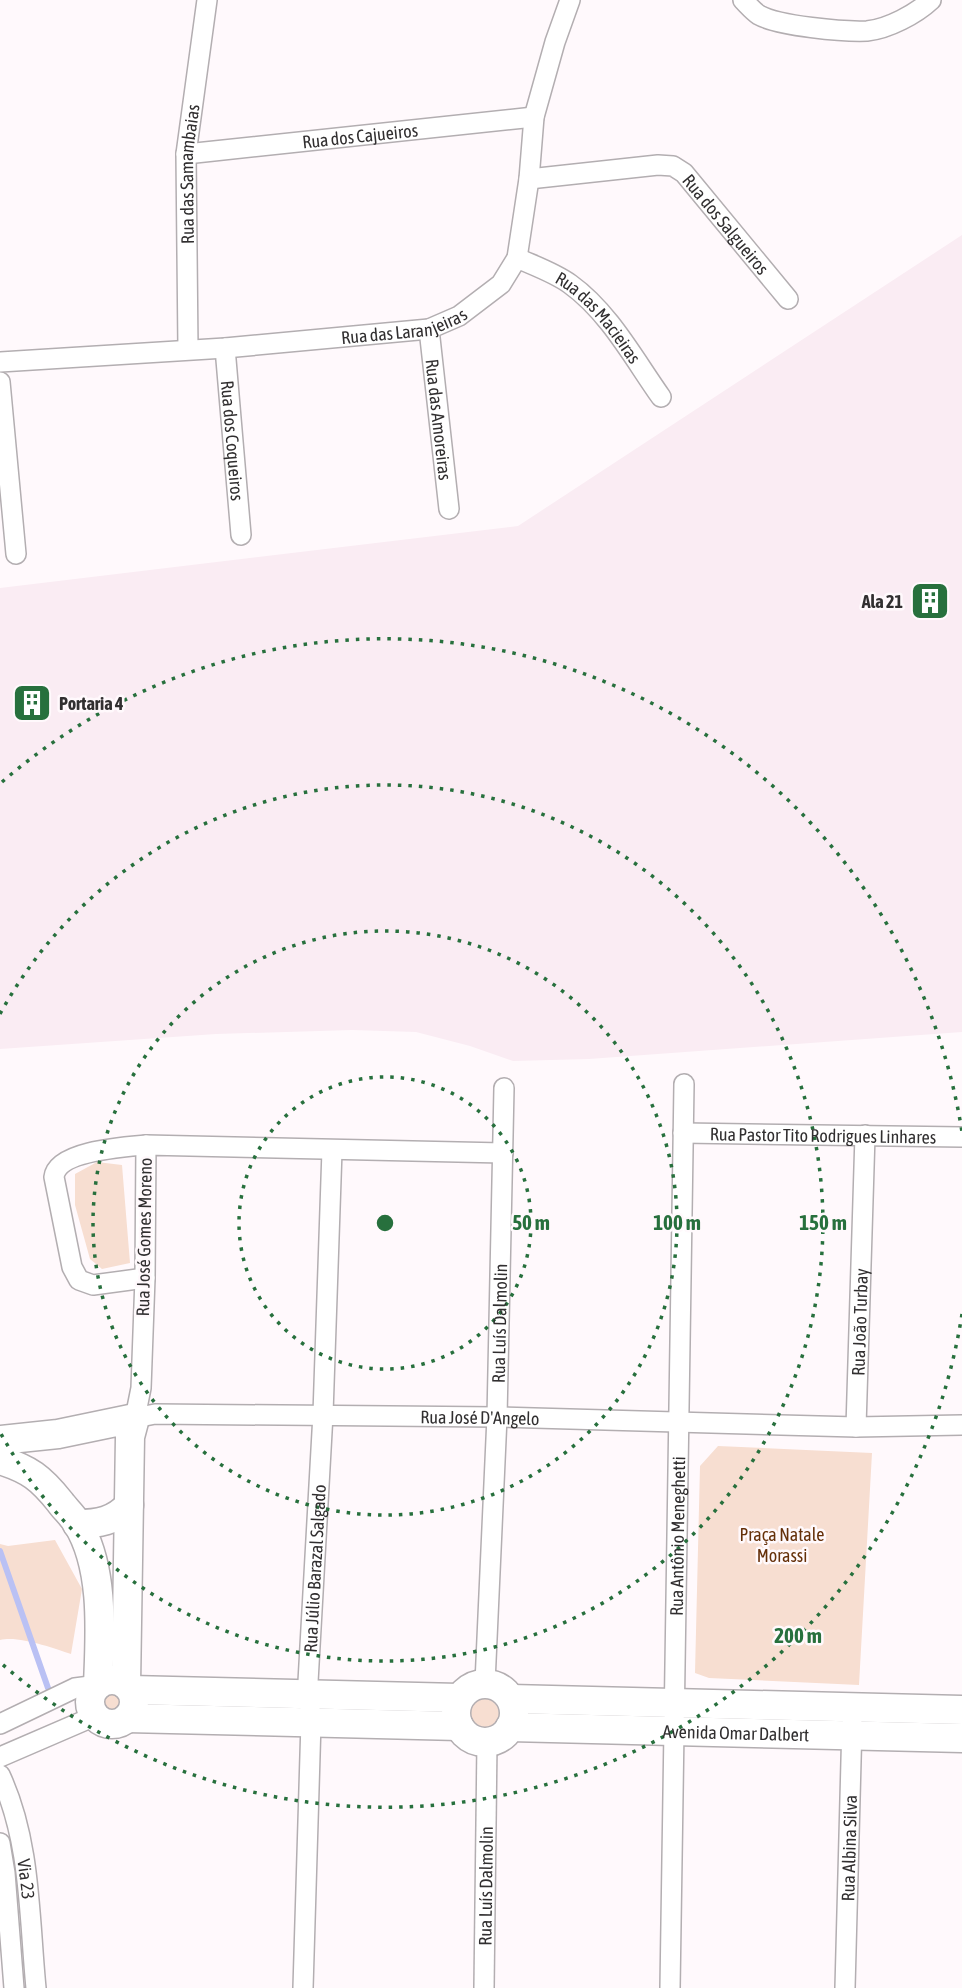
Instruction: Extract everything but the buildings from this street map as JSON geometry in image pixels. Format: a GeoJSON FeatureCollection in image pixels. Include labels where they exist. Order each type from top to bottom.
{"type":"FeatureCollection","features":[{"type":"Feature","properties":{"kind":"street","name":"Rua das Samambaias"},"geometry":{"type":"LineString","coordinates":[[188,349],[186,154],[207,0]]}},
{"type":"Feature","properties":{"kind":"street","name":"Rua das Laranjeiras"},"geometry":{"type":"LineString","coordinates":[[0,362],[225,348],[429,330],[459,316],[502,284],[517,258],[529,179],[534,117],[570,0]]}},
{"type":"Feature","properties":{"kind":"street"},"geometry":{"type":"LineString","coordinates":[[743,0],[760,15],[793,25],[869,31],[892,23],[931,0]]}},
{"type":"Feature","properties":{"kind":"street","name":"Rua dos Cajueiros"},"geometry":{"type":"LineString","coordinates":[[186,154],[534,117]]}},
{"type":"Feature","properties":{"kind":"street","name":"Rua dos Salgueiros"},"geometry":{"type":"LineString","coordinates":[[529,179],[659,165],[673,166],[684,173],[788,299]]}},
{"type":"Feature","properties":{"kind":"street","name":"Rua das Macieiras"},"geometry":{"type":"LineString","coordinates":[[517,258],[569,283],[586,297],[611,325],[661,397]]}},
{"type":"Feature","properties":{"kind":"street","name":"Rua das Amoreiras"},"geometry":{"type":"LineString","coordinates":[[429,330],[449,509]]}},
{"type":"Feature","properties":{"kind":"street","name":"Rua dos Coqueiros"},"geometry":{"type":"LineString","coordinates":[[225,348],[241,535]]}},
{"type":"Feature","properties":{"kind":"street"},"geometry":{"type":"LineString","coordinates":[[0,382],[16,554]]}},
{"type":"Feature","properties":{"kind":"street","name":"Rua Antônio Meneghetti"},"geometry":{"type":"LineString","coordinates":[[670,1988],[684,1084]]}},
{"type":"Feature","properties":{"kind":"street","name":"Rua Luís Dalmolin"},"geometry":{"type":"LineString","coordinates":[[485,1684],[497,1416],[504,1087]]}},
{"type":"Feature","properties":{"kind":"street","name":"Rua Pastor Tito Rodrigues Linhares"},"geometry":{"type":"LineString","coordinates":[[682,1133],[962,1137]]}},
{"type":"Feature","properties":{"kind":"street","name":"Rua João Turbay"},"geometry":{"type":"LineString","coordinates":[[856,1427],[865,1135]]}},
{"type":"Feature","properties":{"kind":"street"},"geometry":{"type":"LineString","coordinates":[[145,1278],[93,1285],[79,1280],[72,1267],[54,1177],[55,1171],[63,1162],[104,1149],[146,1145]]}},
{"type":"Feature","properties":{"kind":"street","name":"Rua José Gomes Moreno"},"geometry":{"type":"LineString","coordinates":[[128,1688],[130,1437],[141,1388],[146,1145],[503,1153]]}},
{"type":"Feature","properties":{"kind":"street","name":"Rua Júlio Barazal Salgado"},"geometry":{"type":"LineString","coordinates":[[303,1988],[311,1722],[308,1682],[323,1414],[332,1150]]}},
{"type":"Feature","properties":{"kind":"street","name":"Rua José D'Angelo"},"geometry":{"type":"LineString","coordinates":[[0,1440],[58,1434],[155,1414],[497,1416],[856,1427],[962,1425]]}},
{"type":"Feature","properties":{"kind":"street"},"geometry":{"type":"LineString","coordinates":[[42,1479],[58,1434]]}},
{"type":"Feature","properties":{"kind":"street"},"geometry":{"type":"LineString","coordinates":[[0,1460],[42,1479],[77,1524],[90,1554],[98,1589],[101,1624],[98,1685],[90,1697],[95,1716],[107,1724],[121,1722],[127,1718],[134,1705],[128,1688]]}},
{"type":"Feature","properties":{"kind":"street"},"geometry":{"type":"LineString","coordinates":[[77,1524],[109,1520],[121,1515],[129,1505]]}},
{"type":"Feature","properties":{"kind":"street"},"geometry":{"type":"LineString","coordinates":[[0,1724],[69,1690],[112,1680],[128,1688],[459,1698]]}},
{"type":"Feature","properties":{"kind":"street"},"geometry":{"type":"LineString","coordinates":[[485,1684],[500,1688],[511,1699],[514,1713],[510,1727],[500,1737],[487,1742],[470,1738],[459,1726],[455,1712],[459,1698],[470,1687],[485,1684]]}},
{"type":"Feature","properties":{"kind":"street","name":"Avenida Omar Dalbert"},"geometry":{"type":"LineString","coordinates":[[511,1699],[962,1710]]}},
{"type":"Feature","properties":{"kind":"street","name":"Rua Albina Silva"},"geometry":{"type":"LineString","coordinates":[[845,1988],[852,1708]]}},
{"type":"Feature","properties":{"kind":"street"},"geometry":{"type":"LineString","coordinates":[[0,1757],[95,1716]]}},
{"type":"Feature","properties":{"kind":"street"},"geometry":{"type":"LineString","coordinates":[[127,1718],[459,1726]]}},
{"type":"Feature","properties":{"kind":"street","name":"Avenida Omar Dalbert"},"geometry":{"type":"LineString","coordinates":[[510,1727],[962,1738]]}},
{"type":"Feature","properties":{"kind":"street","name":"Rua Luís Dalmolin"},"geometry":{"type":"LineString","coordinates":[[484,1988],[487,1742]]}},
{"type":"Feature","properties":{"kind":"street","name":"Via 23"},"geometry":{"type":"LineString","coordinates":[[0,1775],[18,1823],[23,1847],[36,1988]]}},
{"type":"Feature","properties":{"kind":"street","name":"Via 23"},"geometry":{"type":"LineString","coordinates":[[0,1843],[14,1988]]}},
{"type":"Feature","properties":{"kind":"shaded area"},"geometry":{"type":"Polygon","coordinates":[[[962,235],[962,1032],[589,1059],[513,1061],[416,1032],[352,1030],[216,1034],[0,1049],[0,588],[518,526],[962,235]]]}},
{"type":"Feature","properties":{"kind":"green space"},"geometry":{"type":"Polygon","coordinates":[[[97,1162],[122,1165],[130,1263],[102,1269],[90,1259],[75,1205],[75,1174],[97,1162]]]}},
{"type":"Feature","properties":{"kind":"green space","name":"Praça Natale Morassi"},"geometry":{"type":"Polygon","coordinates":[[[718,1446],[872,1453],[859,1685],[709,1678],[695,1673],[700,1466],[718,1446]]]}},
{"type":"Feature","properties":{"kind":"green space"},"geometry":{"type":"Polygon","coordinates":[[[55,1540],[82,1589],[71,1654],[26,1641],[0,1640],[0,1544],[8,1546],[55,1540]]]}},
{"type":"Feature","properties":{"kind":"green space"},"geometry":{"type":"Polygon","coordinates":[[[112,1687],[123,1692],[128,1703],[123,1714],[112,1719],[101,1714],[96,1703],[101,1692],[112,1687]]]}},
{"type":"Feature","properties":{"kind":"green space"},"geometry":{"type":"Polygon","coordinates":[[[483,1698],[494,1703],[499,1714],[494,1725],[483,1730],[472,1725],[467,1714],[472,1703],[483,1698]]]}},
{"type":"Feature","properties":{"kind":"waterway"},"geometry":{"type":"LineString","coordinates":[[0,1551],[48,1688]]}},
{"type":"Feature","properties":{"kind":"place","name":"Ala 21"},"geometry":{"type":"Point","coordinates":[930,601]}},
{"type":"Feature","properties":{"kind":"place","name":"Portaria 4"},"geometry":{"type":"Point","coordinates":[32,703]}}]}
